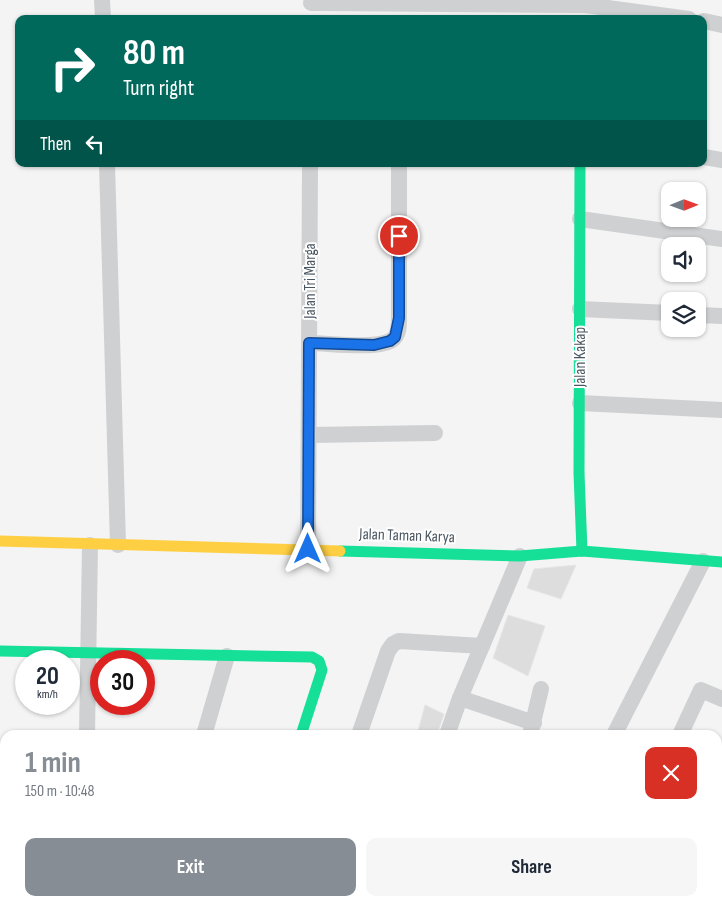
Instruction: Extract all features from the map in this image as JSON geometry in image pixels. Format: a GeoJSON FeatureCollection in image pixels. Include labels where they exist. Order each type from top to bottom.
{"type":"FeatureCollection","features":[{"type":"Feature","properties":{"kind":"street"},"geometry":{"type":"LineString","coordinates":[[102,0],[103,15]]}},
{"type":"Feature","properties":{"kind":"street"},"geometry":{"type":"LineString","coordinates":[[311,7],[398,12],[661,7],[680,15]]}},
{"type":"Feature","properties":{"kind":"street"},"geometry":{"type":"LineString","coordinates":[[707,22],[722,25]]}},
{"type":"Feature","properties":{"kind":"street"},"geometry":{"type":"LineString","coordinates":[[707,158],[722,160]]}},
{"type":"Feature","properties":{"kind":"street"},"geometry":{"type":"LineString","coordinates":[[107,167],[118,545]]}},
{"type":"Feature","properties":{"kind":"street","name":"Jalan Tri Marga"},"geometry":{"type":"LineString","coordinates":[[308,549],[310,167]]}},
{"type":"Feature","properties":{"kind":"street"},"geometry":{"type":"LineString","coordinates":[[309,343],[374,345],[390,341],[397,334],[399,318],[399,167]]}},
{"type":"Feature","properties":{"kind":"street","name":"Jalan Kakap"},"geometry":{"type":"LineString","coordinates":[[580,167],[579,473],[582,551]]}},
{"type":"Feature","properties":{"kind":"street"},"geometry":{"type":"LineString","coordinates":[[580,220],[722,239]]}},
{"type":"Feature","properties":{"kind":"street"},"geometry":{"type":"LineString","coordinates":[[580,309],[661,314]]}},
{"type":"Feature","properties":{"kind":"street"},"geometry":{"type":"LineString","coordinates":[[706,315],[722,316]]}},
{"type":"Feature","properties":{"kind":"street"},"geometry":{"type":"LineString","coordinates":[[580,403],[722,410]]}},
{"type":"Feature","properties":{"kind":"street"},"geometry":{"type":"LineString","coordinates":[[309,435],[435,433]]}},
{"type":"Feature","properties":{"kind":"street","name":"Jalan Taman Karya"},"geometry":{"type":"LineString","coordinates":[[0,541],[520,556],[582,551],[722,562]]}},
{"type":"Feature","properties":{"kind":"street"},"geometry":{"type":"LineString","coordinates":[[87,730],[90,545]]}},
{"type":"Feature","properties":{"kind":"street"},"geometry":{"type":"LineString","coordinates":[[449,730],[460,698],[520,556]]}},
{"type":"Feature","properties":{"kind":"street"},"geometry":{"type":"LineString","coordinates":[[617,730],[703,560]]}},
{"type":"Feature","properties":{"kind":"street"},"geometry":{"type":"LineString","coordinates":[[361,730],[388,651],[393,644],[399,641],[482,646]]}},
{"type":"Feature","properties":{"kind":"street"},"geometry":{"type":"LineString","coordinates":[[0,651],[312,657],[319,662],[322,670],[303,730]]}},
{"type":"Feature","properties":{"kind":"street"},"geometry":{"type":"LineString","coordinates":[[205,730],[227,656]]}},
{"type":"Feature","properties":{"kind":"street"},"geometry":{"type":"LineString","coordinates":[[460,698],[532,729],[541,689]]}},
{"type":"Feature","properties":{"kind":"street"},"geometry":{"type":"LineString","coordinates":[[682,730],[701,690],[722,699]]}},
{"type":"Feature","properties":{"kind":"building"},"geometry":{"type":"Polygon","coordinates":[[[576,565],[561,599],[527,588],[534,569],[576,565]]]}},
{"type":"Feature","properties":{"kind":"building"},"geometry":{"type":"Polygon","coordinates":[[[508,615],[545,626],[528,676],[493,658],[508,615]]]}},
{"type":"Feature","properties":{"kind":"building"},"geometry":{"type":"Polygon","coordinates":[[[425,705],[444,714],[439,730],[418,730],[425,705]]]}},
{"type":"Feature","properties":{"kind":"traffic: fast"},"geometry":{"type":"LineString","coordinates":[[580,167],[579,473],[582,551]]}},
{"type":"Feature","properties":{"kind":"traffic: fast"},"geometry":{"type":"LineString","coordinates":[[340,551],[520,556],[582,551],[722,562]]}},
{"type":"Feature","properties":{"kind":"traffic: fast"},"geometry":{"type":"LineString","coordinates":[[0,651],[312,657],[319,661],[322,670],[303,730]]}},
{"type":"Feature","properties":{"kind":"traffic: slow"},"geometry":{"type":"LineString","coordinates":[[0,541],[340,551]]}},
{"type":"Feature","properties":{"kind":"route"},"geometry":{"type":"LineString","coordinates":[[308,549],[309,343],[374,345],[393,340],[399,327],[399,236]]}}]}
